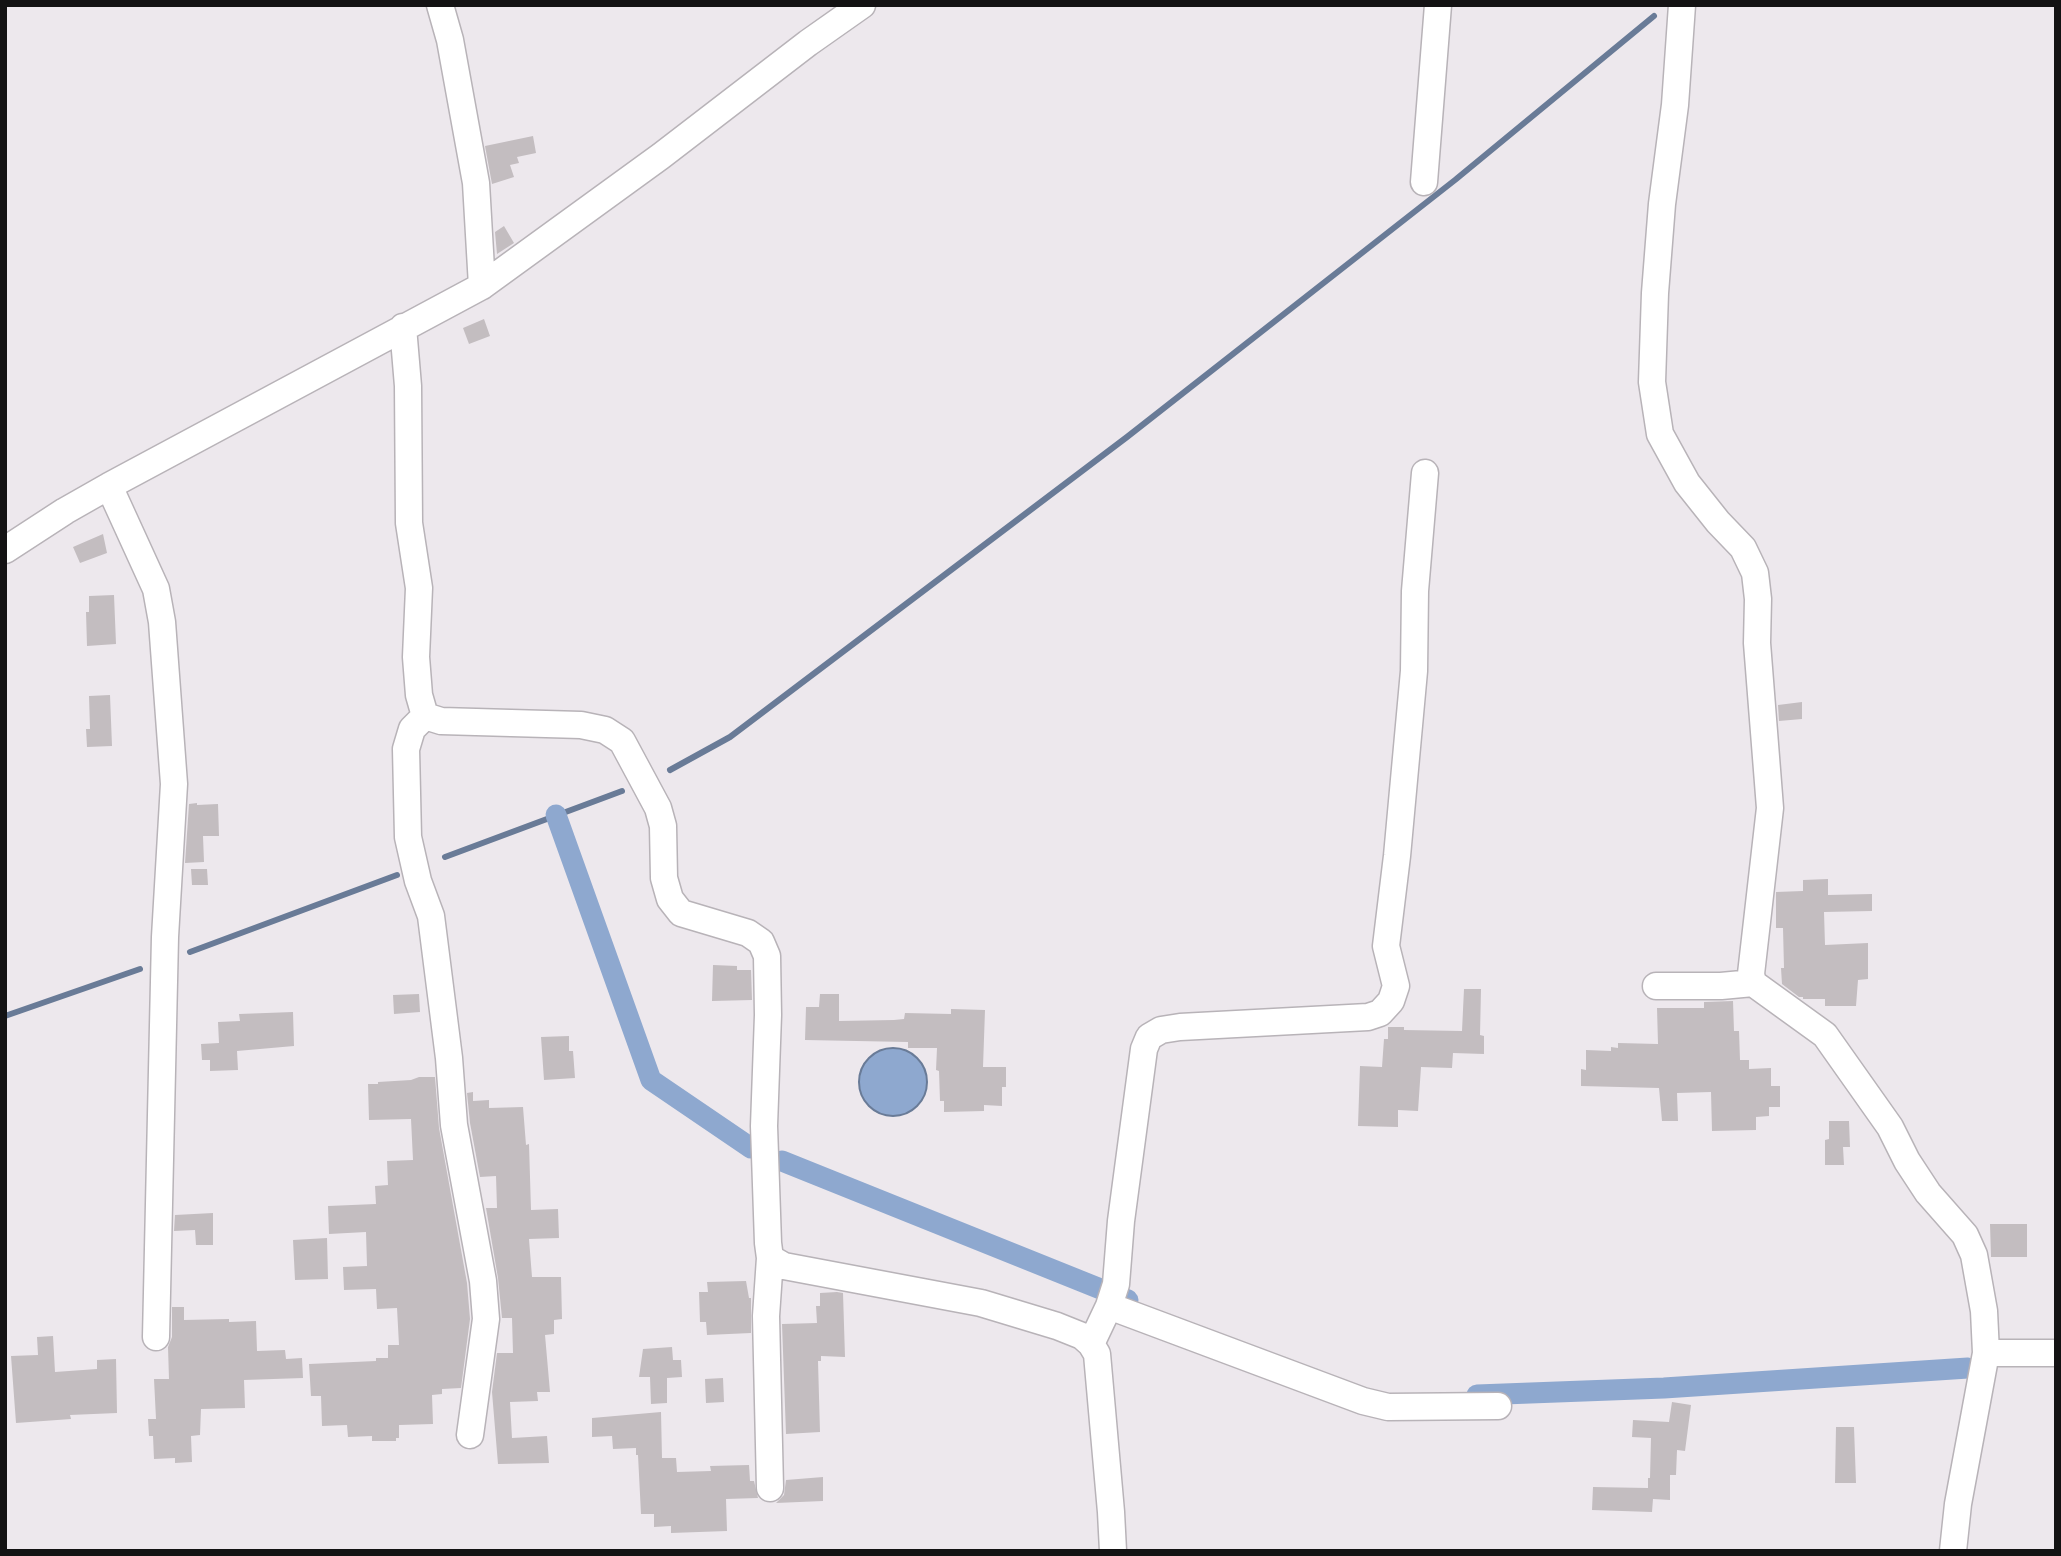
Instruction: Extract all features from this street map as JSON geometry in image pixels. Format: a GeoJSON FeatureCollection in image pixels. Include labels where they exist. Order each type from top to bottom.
{"type":"FeatureCollection","features":[{"type":"Feature","properties":{"kind":"street"},"geometry":{"type":"LineString","coordinates":[[440,5],[450,40],[476,183],[482,286]]}},
{"type":"Feature","properties":{"kind":"street"},"geometry":{"type":"LineString","coordinates":[[5,550],[109,486],[482,286],[863,5]]}},
{"type":"Feature","properties":{"kind":"street"},"geometry":{"type":"LineString","coordinates":[[1424,182],[1438,5]]}},
{"type":"Feature","properties":{"kind":"street"},"geometry":{"type":"LineString","coordinates":[[1682,5],[1675,105],[1662,204],[1652,383],[1660,434],[1686,483],[1743,548],[1755,573],[1758,599],[1757,642],[1770,808],[1751,974],[1753,983]]}},
{"type":"Feature","properties":{"kind":"street"},"geometry":{"type":"LineString","coordinates":[[403,327],[408,386],[409,523],[419,588],[416,657],[419,695],[425,716]]}},
{"type":"Feature","properties":{"kind":"street"},"geometry":{"type":"LineString","coordinates":[[1091,1343],[1112,1297],[1143,1049],[1149,1037],[1161,1030],[1181,1027],[1368,1017],[1380,1013],[1391,1001],[1396,986],[1386,946],[1415,671],[1415,591],[1425,473]]}},
{"type":"Feature","properties":{"kind":"street"},"geometry":{"type":"LineString","coordinates":[[109,486],[156,589],[162,622],[174,784],[164,937],[156,1337]]}},
{"type":"Feature","properties":{"kind":"street"},"geometry":{"type":"LineString","coordinates":[[425,716],[441,721],[581,725],[605,730],[622,741],[658,808],[663,826],[664,878],[670,899],[681,913],[748,933],[761,942],[767,956],[768,1015],[764,1126],[766,1217],[770,1258],[766,1316],[770,1488]]}},
{"type":"Feature","properties":{"kind":"street"},"geometry":{"type":"LineString","coordinates":[[425,716],[412,729],[406,749],[408,837],[418,881],[432,916],[454,1125],[483,1281],[486,1319],[470,1436]]}},
{"type":"Feature","properties":{"kind":"street"},"geometry":{"type":"LineString","coordinates":[[1656,986],[1753,983],[1825,1035],[1890,1127],[1907,1161],[1928,1193],[1965,1235],[1974,1255],[1980,1288],[1986,1353],[1958,1504],[1953,1551]]}},
{"type":"Feature","properties":{"kind":"street"},"geometry":{"type":"LineString","coordinates":[[770,1258],[784,1266],[981,1303],[1057,1326],[1082,1336],[1091,1343],[1097,1354],[1113,1551]]}},
{"type":"Feature","properties":{"kind":"street"},"geometry":{"type":"LineString","coordinates":[[1112,1297],[1363,1401],[1400,1408],[1498,1406]]}},
{"type":"Feature","properties":{"kind":"street"},"geometry":{"type":"LineString","coordinates":[[1986,1353],[2056,1353]]}},
{"type":"Feature","properties":{"kind":"water"},"geometry":{"type":"Polygon","coordinates":[[[893,1048],[906,1051],[917,1058],[924,1069],[927,1082],[924,1095],[917,1106],[906,1113],[893,1116],[880,1113],[869,1106],[862,1095],[859,1082],[862,1069],[869,1058],[880,1051],[893,1048]]]}},
{"type":"Feature","properties":{"kind":"building"},"geometry":{"type":"Polygon","coordinates":[[[533,136],[536,153],[517,157],[519,163],[510,165],[514,177],[492,184],[485,146],[533,136]]]}},
{"type":"Feature","properties":{"kind":"building"},"geometry":{"type":"Polygon","coordinates":[[[504,226],[514,243],[497,254],[495,232],[504,226]]]}},
{"type":"Feature","properties":{"kind":"building"},"geometry":{"type":"Polygon","coordinates":[[[484,319],[490,336],[469,344],[463,328],[484,319]]]}},
{"type":"Feature","properties":{"kind":"building"},"geometry":{"type":"Polygon","coordinates":[[[103,534],[107,553],[80,563],[73,547],[103,534]]]}},
{"type":"Feature","properties":{"kind":"building"},"geometry":{"type":"Polygon","coordinates":[[[114,595],[116,644],[87,646],[86,612],[89,612],[89,596],[114,595]]]}},
{"type":"Feature","properties":{"kind":"building"},"geometry":{"type":"Polygon","coordinates":[[[110,695],[112,746],[87,747],[86,729],[90,729],[89,696],[110,695]]]}},
{"type":"Feature","properties":{"kind":"building"},"geometry":{"type":"Polygon","coordinates":[[[1802,702],[1802,719],[1779,721],[1778,705],[1802,702]]]}},
{"type":"Feature","properties":{"kind":"building"},"geometry":{"type":"Polygon","coordinates":[[[189,804],[218,804],[219,836],[203,836],[204,862],[185,863],[189,804]]]}},
{"type":"Feature","properties":{"kind":"building"},"geometry":{"type":"Polygon","coordinates":[[[191,869],[207,869],[208,885],[192,885],[191,869]]]}},
{"type":"Feature","properties":{"kind":"building"},"geometry":{"type":"Polygon","coordinates":[[[1828,879],[1828,895],[1872,894],[1872,911],[1824,912],[1825,945],[1868,943],[1868,979],[1858,980],[1856,1006],[1825,1006],[1825,999],[1803,999],[1782,984],[1783,928],[1776,928],[1776,892],[1803,891],[1803,880],[1828,879]]]}},
{"type":"Feature","properties":{"kind":"building"},"geometry":{"type":"Polygon","coordinates":[[[713,965],[737,966],[737,970],[751,970],[752,1000],[712,1001],[713,965]]]}},
{"type":"Feature","properties":{"kind":"building"},"geometry":{"type":"Polygon","coordinates":[[[1464,989],[1481,989],[1480,1035],[1484,1036],[1484,1054],[1453,1053],[1452,1068],[1421,1067],[1418,1111],[1398,1110],[1398,1127],[1358,1126],[1360,1066],[1382,1067],[1384,1039],[1388,1039],[1388,1027],[1404,1027],[1404,1030],[1462,1031],[1464,989]]]}},
{"type":"Feature","properties":{"kind":"building"},"geometry":{"type":"Polygon","coordinates":[[[419,994],[420,1012],[394,1014],[393,995],[419,994]]]}},
{"type":"Feature","properties":{"kind":"building"},"geometry":{"type":"Polygon","coordinates":[[[820,994],[839,994],[839,1021],[904,1019],[905,1013],[951,1014],[951,1009],[985,1010],[983,1067],[1006,1067],[1002,1106],[984,1105],[984,1111],[944,1112],[944,1101],[940,1101],[939,1071],[936,1070],[937,1048],[908,1048],[908,1042],[805,1040],[806,1007],[819,1007],[820,994]]]}},
{"type":"Feature","properties":{"kind":"building"},"geometry":{"type":"Polygon","coordinates":[[[1733,1001],[1734,1031],[1739,1031],[1740,1060],[1749,1060],[1749,1069],[1771,1068],[1771,1086],[1780,1086],[1780,1107],[1769,1107],[1769,1116],[1756,1117],[1756,1130],[1712,1131],[1711,1092],[1677,1093],[1678,1121],[1662,1121],[1659,1088],[1581,1086],[1581,1069],[1586,1070],[1586,1050],[1611,1051],[1611,1047],[1618,1048],[1618,1043],[1658,1044],[1657,1008],[1704,1008],[1704,1002],[1733,1001]]]}},
{"type":"Feature","properties":{"kind":"building"},"geometry":{"type":"Polygon","coordinates":[[[293,1012],[294,1046],[237,1051],[238,1070],[210,1071],[210,1060],[202,1060],[201,1044],[219,1043],[218,1022],[240,1021],[239,1014],[293,1012]]]}},
{"type":"Feature","properties":{"kind":"building"},"geometry":{"type":"Polygon","coordinates":[[[569,1036],[569,1051],[573,1051],[575,1078],[544,1080],[541,1037],[569,1036]]]}},
{"type":"Feature","properties":{"kind":"building"},"geometry":{"type":"Polygon","coordinates":[[[435,1077],[439,1128],[467,1283],[470,1319],[461,1388],[442,1389],[442,1394],[432,1395],[433,1424],[399,1425],[399,1438],[396,1438],[396,1441],[372,1441],[372,1436],[348,1437],[347,1425],[322,1426],[321,1396],[311,1396],[309,1364],[376,1361],[376,1358],[388,1358],[388,1345],[399,1345],[397,1308],[377,1309],[376,1289],[344,1290],[343,1267],[367,1266],[366,1232],[329,1234],[328,1206],[376,1204],[375,1186],[388,1185],[387,1161],[413,1160],[411,1119],[369,1120],[368,1084],[435,1077]]]}},
{"type":"Feature","properties":{"kind":"building"},"geometry":{"type":"Polygon","coordinates":[[[473,1092],[473,1101],[489,1100],[489,1108],[523,1107],[526,1145],[529,1144],[531,1210],[558,1209],[559,1238],[529,1239],[532,1277],[561,1277],[562,1319],[554,1320],[554,1334],[545,1335],[550,1392],[537,1392],[538,1401],[510,1402],[512,1438],[547,1436],[549,1463],[498,1464],[492,1392],[497,1353],[513,1353],[512,1318],[502,1318],[486,1208],[497,1208],[496,1176],[480,1177],[467,1093],[473,1092]]]}},
{"type":"Feature","properties":{"kind":"building"},"geometry":{"type":"Polygon","coordinates":[[[1829,1121],[1849,1121],[1850,1147],[1843,1147],[1844,1165],[1825,1165],[1825,1140],[1829,1139],[1829,1121]]]}},
{"type":"Feature","properties":{"kind":"building"},"geometry":{"type":"Polygon","coordinates":[[[213,1213],[213,1245],[196,1245],[195,1230],[174,1231],[175,1215],[213,1213]]]}},
{"type":"Feature","properties":{"kind":"building"},"geometry":{"type":"Polygon","coordinates":[[[1990,1224],[2027,1224],[2027,1257],[1991,1257],[1990,1224]]]}},
{"type":"Feature","properties":{"kind":"building"},"geometry":{"type":"Polygon","coordinates":[[[327,1238],[328,1279],[295,1280],[293,1240],[327,1238]]]}},
{"type":"Feature","properties":{"kind":"building"},"geometry":{"type":"Polygon","coordinates":[[[746,1281],[751,1298],[751,1333],[707,1335],[706,1322],[700,1322],[699,1292],[708,1292],[707,1282],[746,1281]]]}},
{"type":"Feature","properties":{"kind":"building"},"geometry":{"type":"Polygon","coordinates":[[[820,1293],[843,1293],[845,1357],[821,1356],[821,1361],[818,1361],[820,1432],[786,1434],[782,1324],[817,1323],[816,1306],[820,1306],[820,1293]]]}},
{"type":"Feature","properties":{"kind":"building"},"geometry":{"type":"Polygon","coordinates":[[[172,1307],[184,1307],[184,1320],[256,1321],[257,1351],[285,1350],[286,1359],[302,1358],[303,1378],[244,1380],[245,1408],[201,1409],[200,1435],[191,1436],[192,1462],[175,1463],[175,1458],[154,1459],[153,1436],[149,1436],[148,1419],[156,1419],[154,1379],[169,1379],[168,1347],[172,1337],[172,1307]]]}},
{"type":"Feature","properties":{"kind":"building"},"geometry":{"type":"Polygon","coordinates":[[[53,1336],[55,1372],[97,1369],[97,1360],[116,1359],[117,1413],[70,1415],[71,1419],[16,1423],[11,1356],[38,1355],[37,1337],[53,1336]]]}},
{"type":"Feature","properties":{"kind":"building"},"geometry":{"type":"Polygon","coordinates":[[[672,1347],[673,1360],[681,1360],[682,1377],[667,1378],[667,1403],[651,1404],[650,1377],[639,1377],[643,1349],[672,1347]]]}},
{"type":"Feature","properties":{"kind":"building"},"geometry":{"type":"Polygon","coordinates":[[[723,1378],[724,1402],[706,1403],[705,1379],[723,1378]]]}},
{"type":"Feature","properties":{"kind":"building"},"geometry":{"type":"Polygon","coordinates":[[[1672,1402],[1691,1405],[1685,1451],[1677,1450],[1676,1475],[1670,1475],[1670,1500],[1653,1499],[1652,1512],[1592,1510],[1593,1487],[1648,1488],[1651,1438],[1632,1437],[1633,1420],[1669,1422],[1672,1402]]]}},
{"type":"Feature","properties":{"kind":"building"},"geometry":{"type":"Polygon","coordinates":[[[661,1412],[662,1458],[676,1458],[677,1472],[711,1471],[710,1466],[749,1465],[750,1481],[754,1481],[758,1498],[726,1499],[727,1531],[671,1533],[671,1526],[654,1527],[654,1514],[641,1514],[636,1448],[613,1449],[612,1436],[592,1437],[592,1418],[661,1412]]]}},
{"type":"Feature","properties":{"kind":"building"},"geometry":{"type":"Polygon","coordinates":[[[1836,1427],[1854,1427],[1856,1483],[1835,1483],[1836,1427]]]}},
{"type":"Feature","properties":{"kind":"building"},"geometry":{"type":"Polygon","coordinates":[[[823,1477],[823,1501],[776,1503],[784,1495],[786,1480],[823,1477]]]}},
{"type":"Feature","properties":{"kind":"waterway"},"geometry":{"type":"LineString","coordinates":[[670,770],[730,737],[1127,437],[1455,180],[1654,16]]}},
{"type":"Feature","properties":{"kind":"waterway"},"geometry":{"type":"LineString","coordinates":[[445,857],[622,791]]}},
{"type":"Feature","properties":{"kind":"waterway"},"geometry":{"type":"LineString","coordinates":[[556,815],[651,1080],[751,1148]]}},
{"type":"Feature","properties":{"kind":"waterway"},"geometry":{"type":"LineString","coordinates":[[190,952],[397,875]]}},
{"type":"Feature","properties":{"kind":"waterway"},"geometry":{"type":"LineString","coordinates":[[5,1016],[140,969]]}},
{"type":"Feature","properties":{"kind":"waterway"},"geometry":{"type":"LineString","coordinates":[[782,1161],[1128,1300]]}},
{"type":"Feature","properties":{"kind":"waterway"},"geometry":{"type":"LineString","coordinates":[[1477,1395],[1664,1388],[1968,1368]]}}]}
